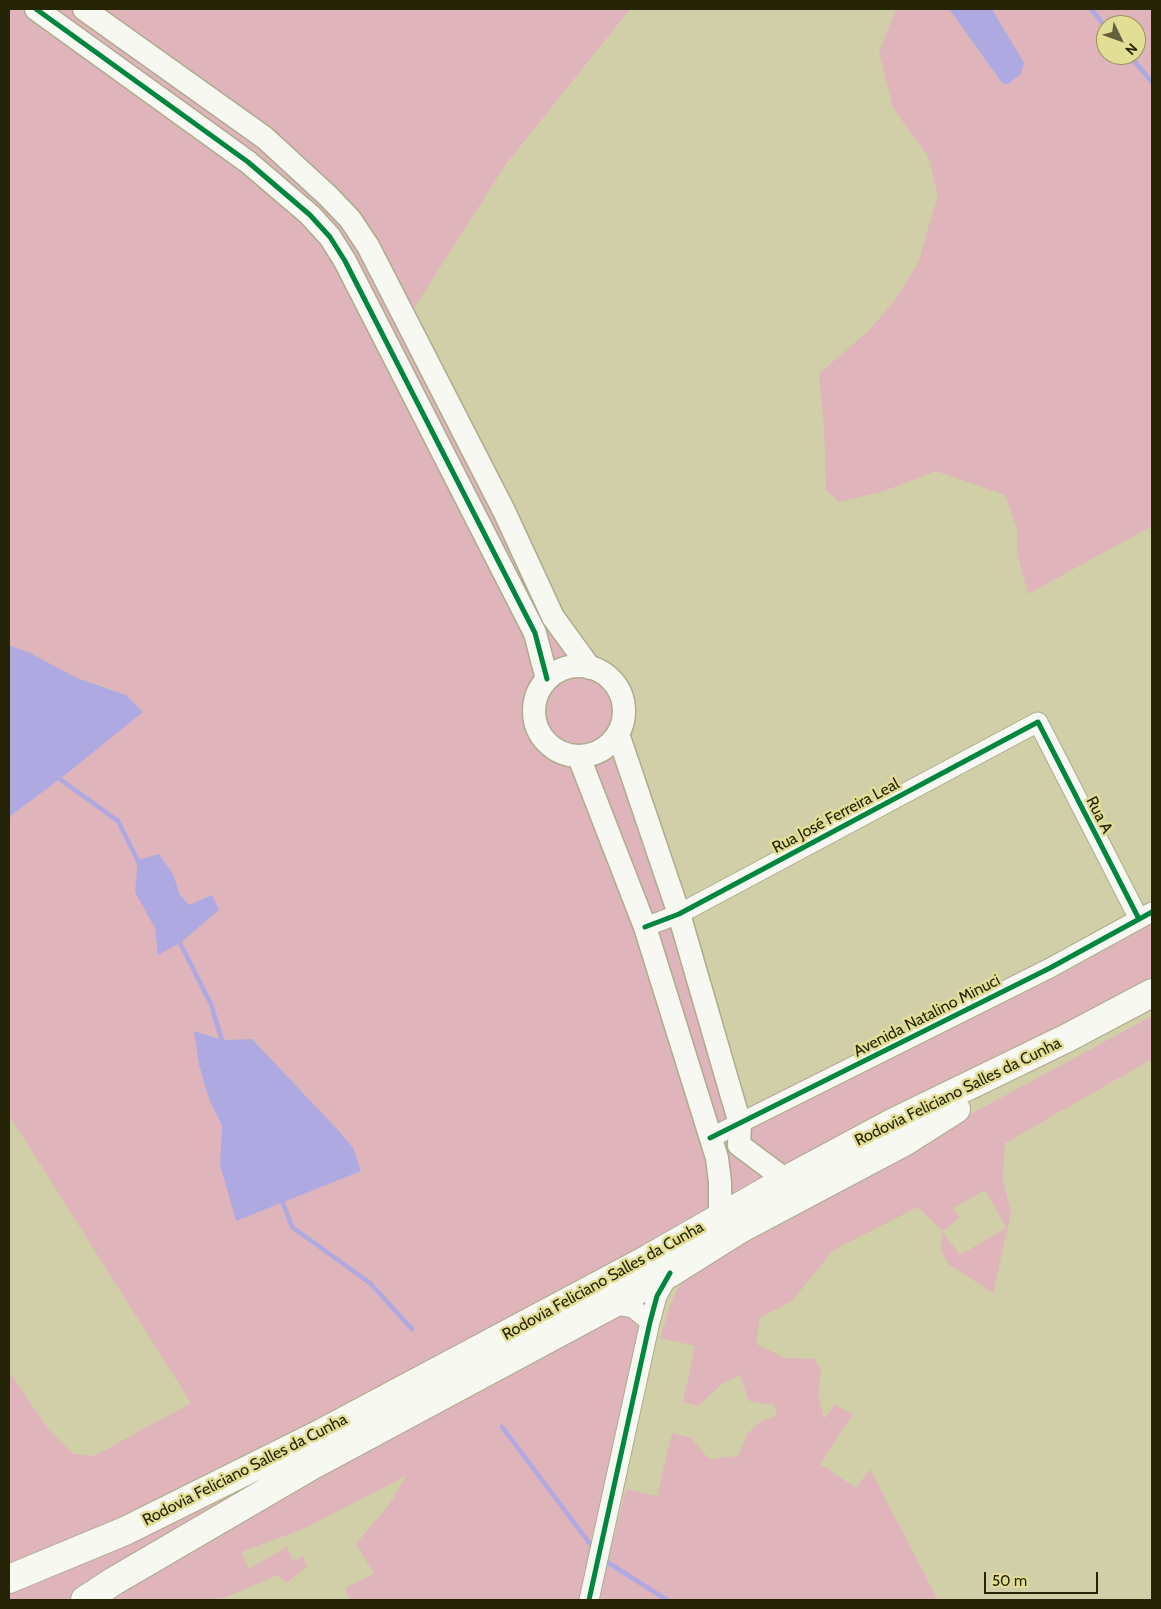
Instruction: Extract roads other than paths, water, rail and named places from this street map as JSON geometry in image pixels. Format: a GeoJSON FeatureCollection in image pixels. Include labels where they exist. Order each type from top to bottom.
{"type":"FeatureCollection","features":[{"type":"Feature","properties":{"kind":"main road"},"geometry":{"type":"LineString","coordinates":[[1067,1038],[1152,993]]}},
{"type":"Feature","properties":{"kind":"main road","name":"Rodovia Feliciano Salles da Cunha"},"geometry":{"type":"LineString","coordinates":[[9,1579],[125,1531],[316,1436],[648,1259],[786,1180],[894,1122],[1067,1038]]}},
{"type":"Feature","properties":{"kind":"main road","name":"Rodovia Feliciano Salles da Cunha"},"geometry":{"type":"LineString","coordinates":[[85,1600],[114,1581],[311,1466],[670,1272],[740,1229],[904,1142],[1067,1038]]}},
{"type":"Feature","properties":{"kind":"street"},"geometry":{"type":"LineString","coordinates":[[36,9],[248,162],[310,215],[330,236],[345,261],[534,633],[546,680]]}},
{"type":"Feature","properties":{"kind":"street"},"geometry":{"type":"LineString","coordinates":[[84,9],[265,138],[350,219],[368,246],[504,511],[553,617],[590,668],[611,679],[623,700],[622,723],[618,734],[601,750],[578,757],[556,751],[539,734],[533,712],[537,694],[546,680],[567,668],[590,668]]}},
{"type":"Feature","properties":{"kind":"street","name":"Rua José Ferreira Leal"},"geometry":{"type":"LineString","coordinates":[[645,928],[679,914],[1038,722]]}},
{"type":"Feature","properties":{"kind":"street","name":"Rua A"},"geometry":{"type":"LineString","coordinates":[[1038,722],[1146,915]]}},
{"type":"Feature","properties":{"kind":"street"},"geometry":{"type":"LineString","coordinates":[[618,734],[679,914],[740,1124],[740,1144],[786,1180]]}},
{"type":"Feature","properties":{"kind":"street"},"geometry":{"type":"LineString","coordinates":[[578,757],[645,928],[717,1158],[720,1182],[720,1217]]}},
{"type":"Feature","properties":{"kind":"street","name":"Avenida Natalino Minuci"},"geometry":{"type":"LineString","coordinates":[[710,1138],[1050,968],[1146,915]]}},
{"type":"Feature","properties":{"kind":"street"},"geometry":{"type":"LineString","coordinates":[[590,1600],[650,1322],[658,1296],[670,1272]]}},
{"type":"Feature","properties":{"kind":"street"},"geometry":{"type":"LineString","coordinates":[[611,1304],[633,1308],[650,1322]]}},
{"type":"Feature","properties":{"kind":"waterway"},"geometry":{"type":"LineString","coordinates":[[1091,9],[1096,15]]}},
{"type":"Feature","properties":{"kind":"waterway"},"geometry":{"type":"LineString","coordinates":[[1138,65],[1152,82]]}},
{"type":"Feature","properties":{"kind":"waterway"},"geometry":{"type":"LineString","coordinates":[[57,777],[118,821],[140,865]]}},
{"type":"Feature","properties":{"kind":"waterway"},"geometry":{"type":"LineString","coordinates":[[178,939],[211,1004],[223,1044]]}},
{"type":"Feature","properties":{"kind":"waterway"},"geometry":{"type":"LineString","coordinates":[[281,1198],[292,1227],[370,1283],[412,1329]]}},
{"type":"Feature","properties":{"kind":"waterway"},"geometry":{"type":"LineString","coordinates":[[502,1427],[594,1549]]}},
{"type":"Feature","properties":{"kind":"waterway"},"geometry":{"type":"LineString","coordinates":[[607,1562],[667,1600]]}}]}
